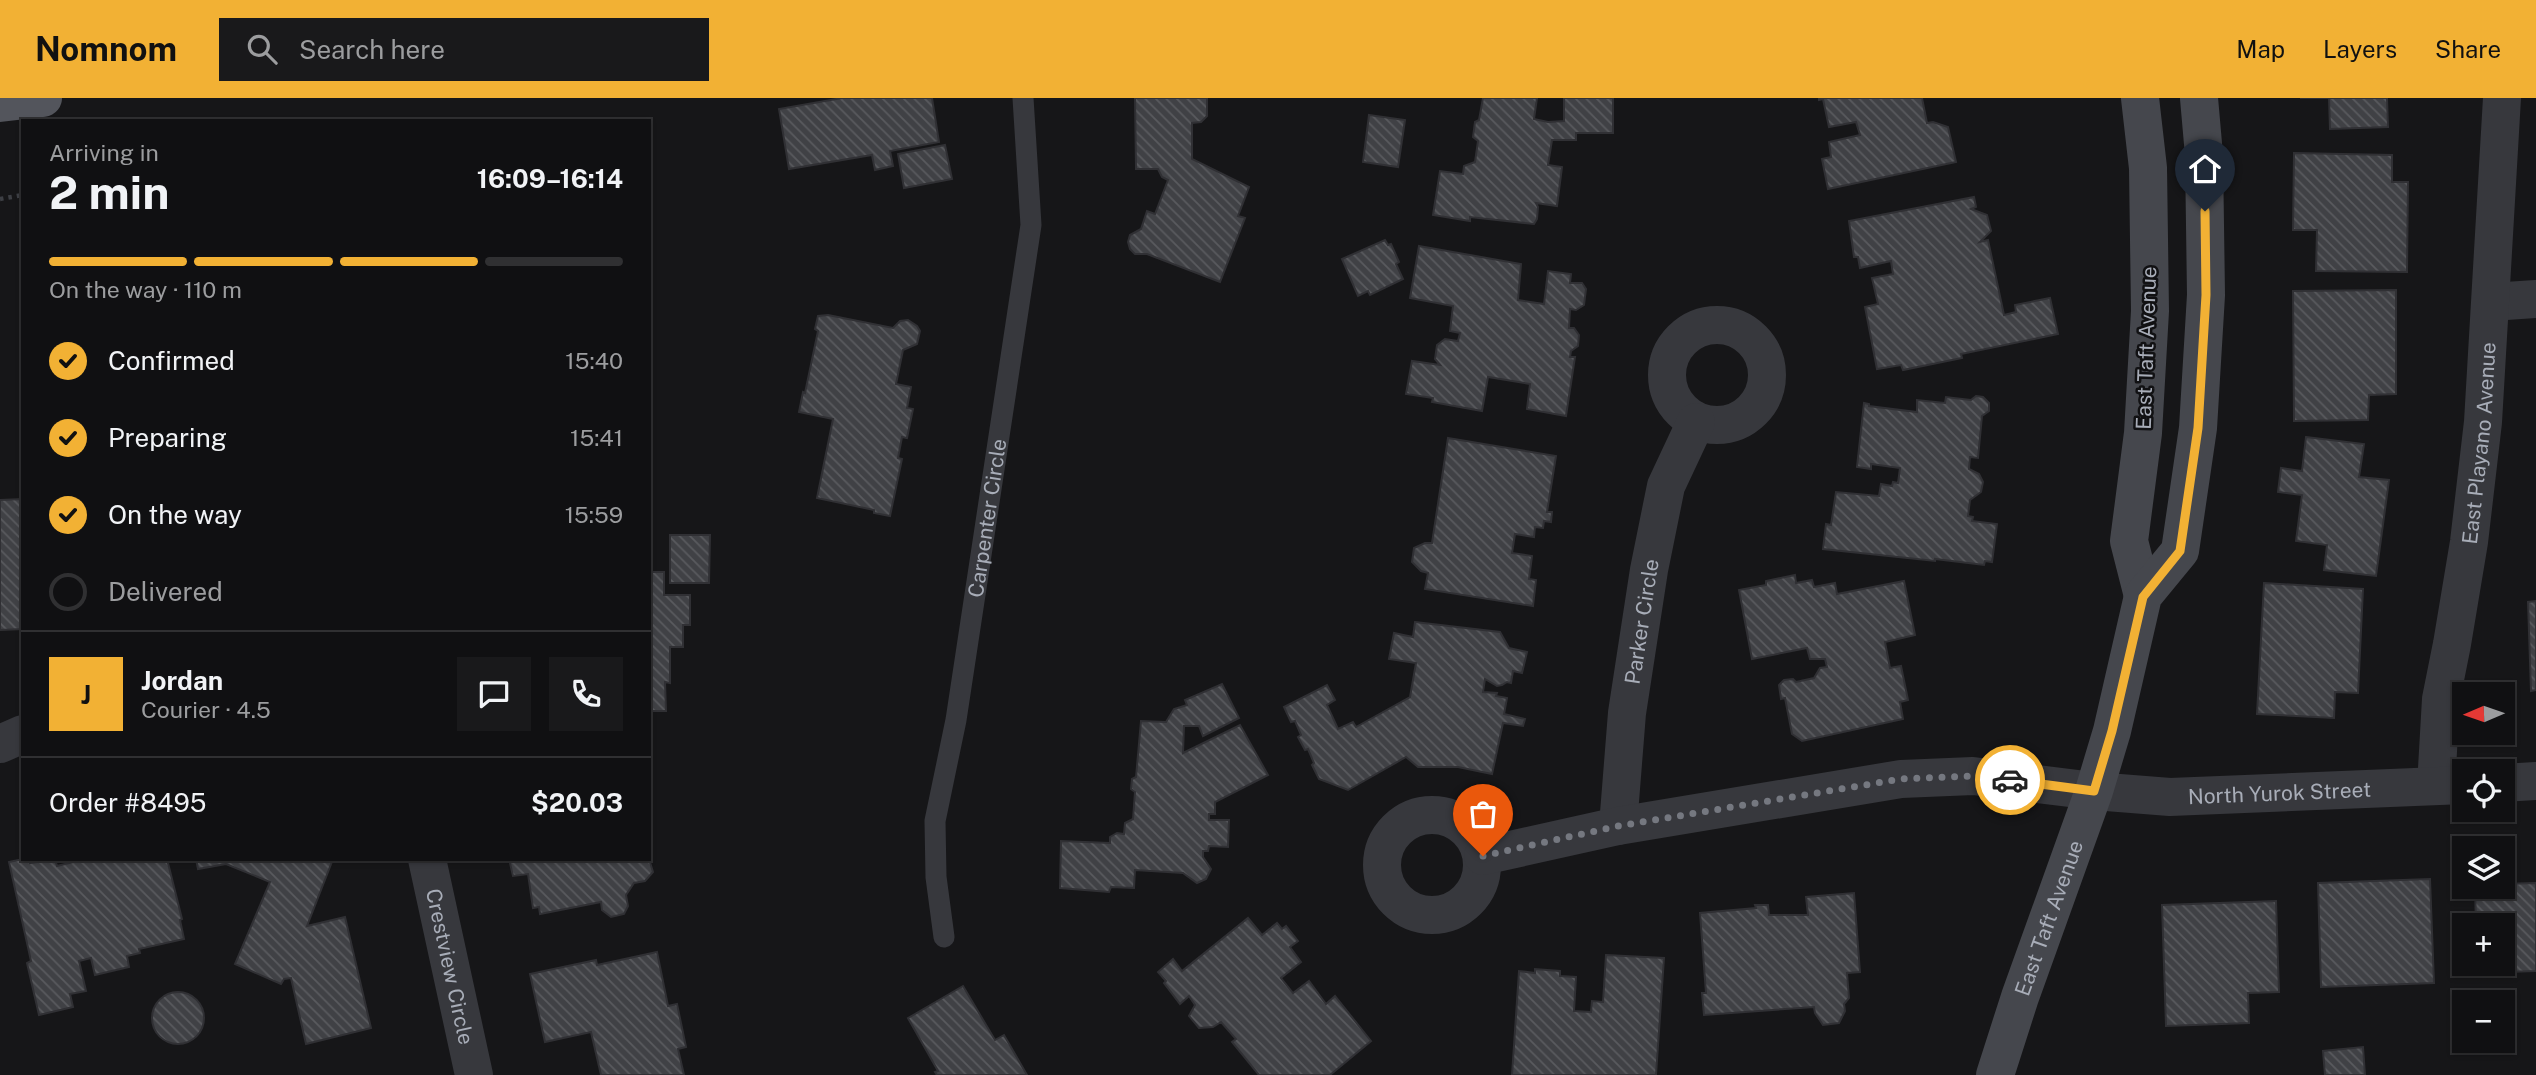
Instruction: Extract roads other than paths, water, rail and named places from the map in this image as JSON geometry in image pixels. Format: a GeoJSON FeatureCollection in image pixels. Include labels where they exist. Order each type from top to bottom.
{"type":"FeatureCollection","features":[{"type":"Feature","properties":{"kind":"main road"},"geometry":{"type":"LineString","coordinates":[[0,103],[43,98]]}},
{"type":"Feature","properties":{"kind":"street","name":"East Taft Avenue"},"geometry":{"type":"LineString","coordinates":[[2140,98],[2148,168],[2150,311],[2143,433],[2129,541],[2143,597]]}},
{"type":"Feature","properties":{"kind":"street","name":"East Taft Avenue"},"geometry":{"type":"LineString","coordinates":[[1995,1075],[2094,791],[2112,731],[2143,597],[2180,551],[2198,428],[2206,295],[2204,155],[2199,98]]}},
{"type":"Feature","properties":{"kind":"street","name":"East Playano Avenue"},"geometry":{"type":"LineString","coordinates":[[2450,785],[2441,699],[2469,542],[2483,422],[2502,98]]}},
{"type":"Feature","properties":{"kind":"street"},"geometry":{"type":"LineString","coordinates":[[2491,302],[2536,299]]}},
{"type":"Feature","properties":{"kind":"street","name":"Parker Circle"},"geometry":{"type":"LineString","coordinates":[[1618,826],[1627,713],[1649,570],[1666,486],[1696,422]]}},
{"type":"Feature","properties":{"kind":"street"},"geometry":{"type":"LineString","coordinates":[[0,744],[21,735]]}},
{"type":"Feature","properties":{"kind":"street","name":"North Yurok Street"},"geometry":{"type":"LineString","coordinates":[[1483,856],[1618,826],[1901,779],[1973,776],[2170,797],[2450,785]]}},
{"type":"Feature","properties":{"kind":"street"},"geometry":{"type":"LineString","coordinates":[[2515,782],[2536,781]]}},
{"type":"Feature","properties":{"kind":"street","name":"Crestview Circle"},"geometry":{"type":"LineString","coordinates":[[427,861],[474,1075]]}},
{"type":"Feature","properties":{"kind":"lane","name":"Carpenter Circle"},"geometry":{"type":"LineString","coordinates":[[944,937],[936,877],[934,821],[956,720],[1031,225],[1023,98]]}}]}
